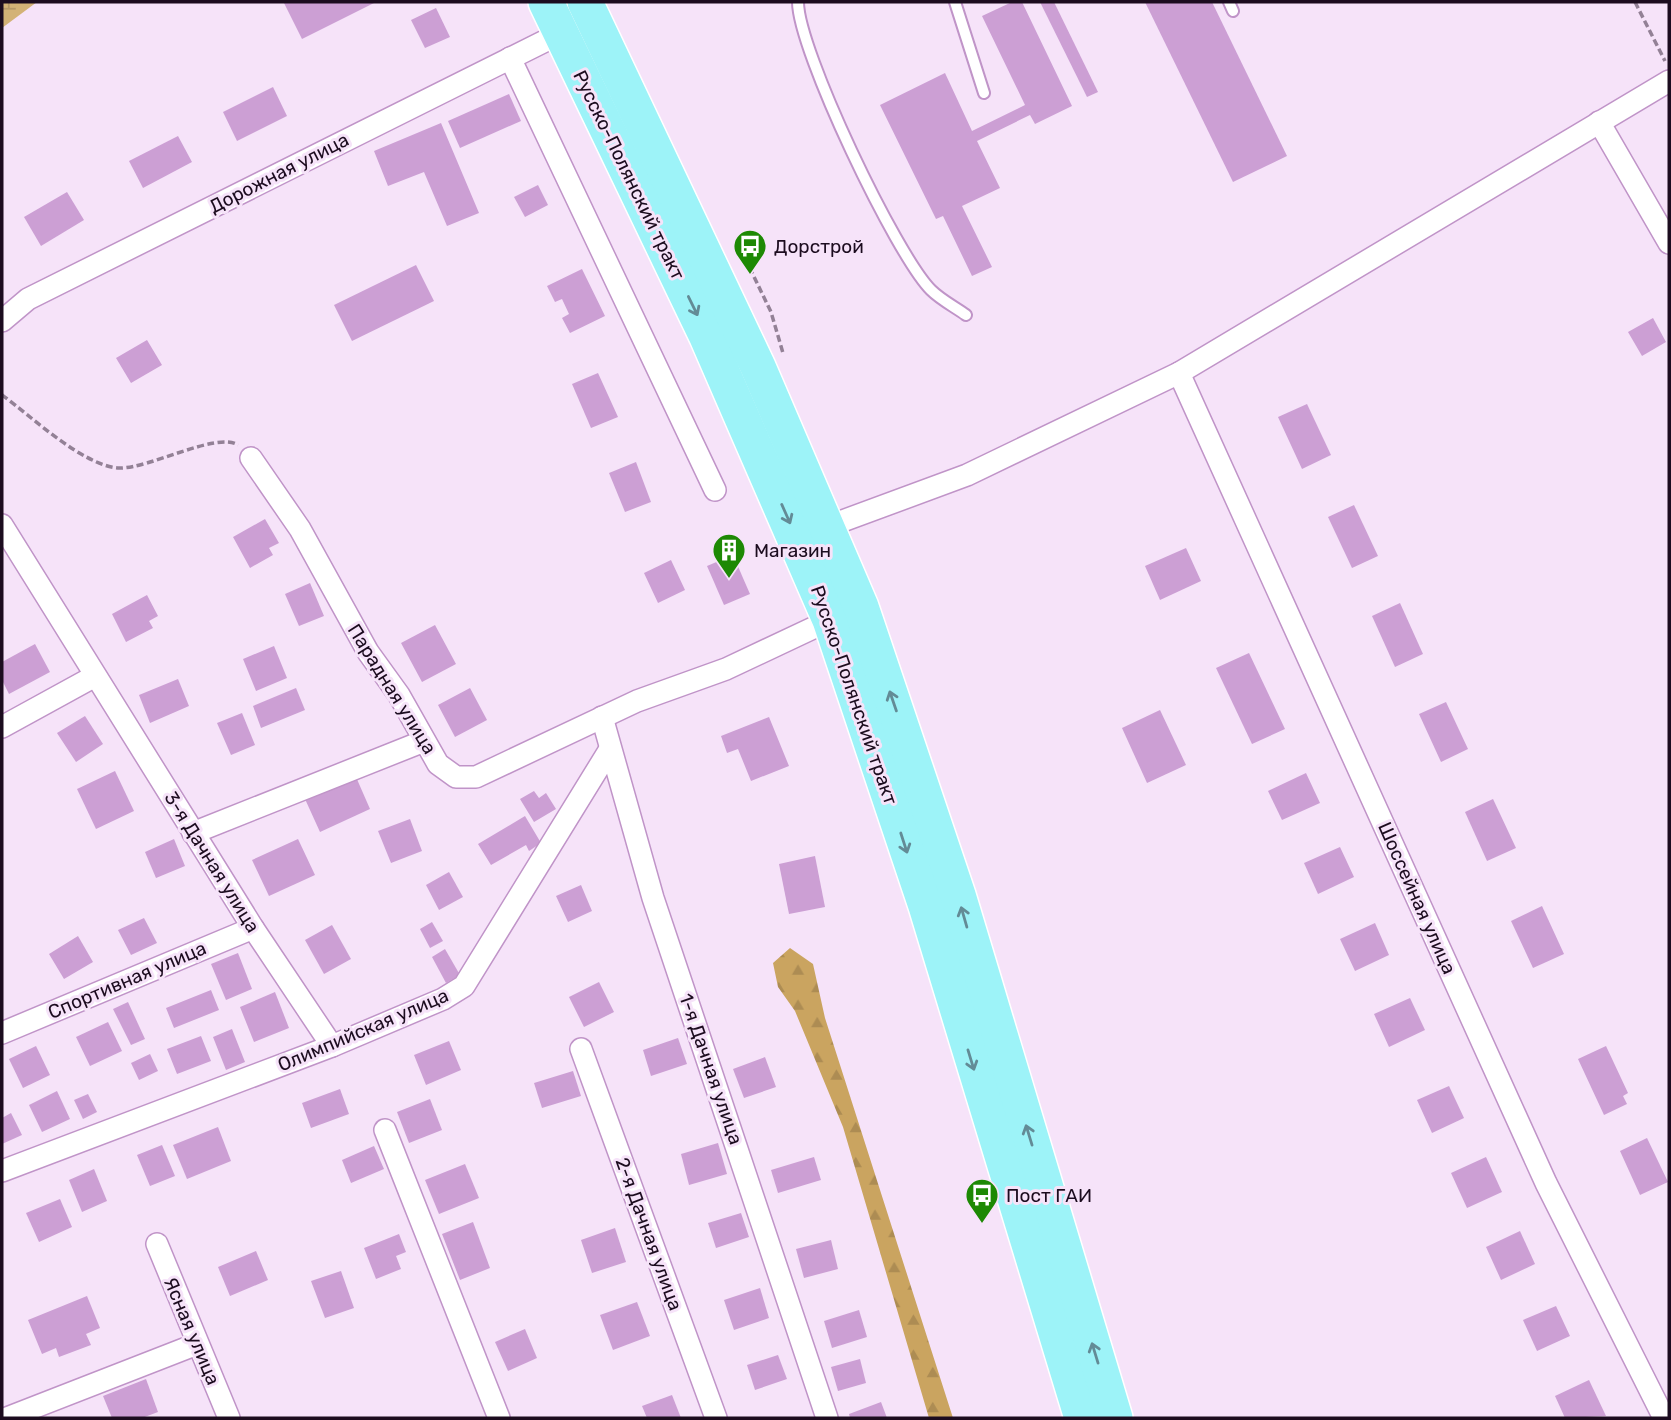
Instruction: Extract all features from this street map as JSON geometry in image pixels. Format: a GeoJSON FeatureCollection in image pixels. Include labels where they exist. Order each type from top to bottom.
{"type":"FeatureCollection","features":[{"type":"Feature","properties":{"kind":"main road","name":"Русско-Полянский тракт"},"geometry":{"type":"LineString","coordinates":[[585,2],[758,367],[862,607],[958,895],[1115,1418]]}},
{"type":"Feature","properties":{"kind":"main road","name":"Русско-Полянский тракт"},"geometry":{"type":"LineString","coordinates":[[553,17],[707,337],[830,620],[926,906],[1082,1418]]}},
{"type":"Feature","properties":{"kind":"street","name":"Дорожная улица"},"geometry":{"type":"LineString","coordinates":[[2,321],[28,299],[510,58],[553,17]]}},
{"type":"Feature","properties":{"kind":"street"},"geometry":{"type":"LineString","coordinates":[[510,58],[715,490]]}},
{"type":"Feature","properties":{"kind":"street"},"geometry":{"type":"LineString","coordinates":[[828,526],[967,475],[1179,373],[1669,82]]}},
{"type":"Feature","properties":{"kind":"street"},"geometry":{"type":"LineString","coordinates":[[1599,122],[1669,243]]}},
{"type":"Feature","properties":{"kind":"street","name":"Шоссейная улица"},"geometry":{"type":"LineString","coordinates":[[1179,373],[1546,1183],[1664,1418]]}},
{"type":"Feature","properties":{"kind":"street","name":"Парадная улица"},"geometry":{"type":"LineString","coordinates":[[251,458],[300,529],[368,652],[399,695],[438,764],[456,777],[476,777],[603,717],[726,669],[830,620]]}},
{"type":"Feature","properties":{"kind":"street","name":"3-я Дачная улица"},"geometry":{"type":"LineString","coordinates":[[2,525],[253,928],[332,1046]]}},
{"type":"Feature","properties":{"kind":"street"},"geometry":{"type":"LineString","coordinates":[[2,727],[94,676]]}},
{"type":"Feature","properties":{"kind":"street","name":"1-я Дачная улица"},"geometry":{"type":"LineString","coordinates":[[603,717],[653,898],[827,1418]]}},
{"type":"Feature","properties":{"kind":"street"},"geometry":{"type":"LineString","coordinates":[[194,833],[424,741]]}},
{"type":"Feature","properties":{"kind":"street","name":"Олимпийская улица"},"geometry":{"type":"LineString","coordinates":[[2,1171],[332,1046],[443,999],[464,986],[610,748]]}},
{"type":"Feature","properties":{"kind":"street","name":"Спортивная улица"},"geometry":{"type":"LineString","coordinates":[[2,1033],[253,928]]}},
{"type":"Feature","properties":{"kind":"street","name":"2-я Дачная улица"},"geometry":{"type":"LineString","coordinates":[[581,1049],[716,1418]]}},
{"type":"Feature","properties":{"kind":"street"},"geometry":{"type":"LineString","coordinates":[[385,1130],[499,1418]]}},
{"type":"Feature","properties":{"kind":"street","name":"Ясная улица"},"geometry":{"type":"LineString","coordinates":[[156,1244],[229,1418]]}},
{"type":"Feature","properties":{"kind":"street"},"geometry":{"type":"LineString","coordinates":[[7,1418],[197,1344]]}},
{"type":"Feature","properties":{"kind":"lane"},"geometry":{"type":"LineString","coordinates":[[798,2],[802,28],[822,83],[880,207],[909,260],[931,290],[966,316]]}},
{"type":"Feature","properties":{"kind":"lane"},"geometry":{"type":"LineString","coordinates":[[955,2],[985,93]]}},
{"type":"Feature","properties":{"kind":"path"},"geometry":{"type":"LineString","coordinates":[[1635,2],[1669,69]]}},
{"type":"Feature","properties":{"kind":"path"},"geometry":{"type":"LineString","coordinates":[[745,258],[771,312],[784,355]]}},
{"type":"Feature","properties":{"kind":"path"},"geometry":{"type":"LineString","coordinates":[[2,395],[86,457],[118,468],[150,464],[224,440],[235,443],[251,458]]}},
{"type":"Feature","properties":{"kind":"green space"},"geometry":{"type":"Polygon","coordinates":[[[2,2],[37,2],[2,28],[2,2]]]}},
{"type":"Feature","properties":{"kind":"green space"},"geometry":{"type":"Polygon","coordinates":[[[790,948],[813,964],[825,1018],[953,1418],[929,1418],[843,1127],[795,1011],[778,987],[773,963],[790,948]]]}},
{"type":"Feature","properties":{"kind":"building"},"geometry":{"type":"Polygon","coordinates":[[[376,2],[302,39],[284,3],[376,2]]]}},
{"type":"Feature","properties":{"kind":"building"},"geometry":{"type":"Polygon","coordinates":[[[1012,2],[1022,2],[1072,106],[1035,124],[1030,115],[977,141],[1000,188],[962,206],[992,267],[972,276],[943,216],[936,219],[880,105],[945,73],[972,131],[1025,105],[982,16],[1012,2]]]}},
{"type":"Feature","properties":{"kind":"building"},"geometry":{"type":"Polygon","coordinates":[[[1040,2],[1054,2],[1098,92],[1087,97],[1040,2]]]}},
{"type":"Feature","properties":{"kind":"building"},"geometry":{"type":"Polygon","coordinates":[[[1145,2],[1212,2],[1287,156],[1233,182],[1145,2]]]}},
{"type":"Feature","properties":{"kind":"building"},"geometry":{"type":"Polygon","coordinates":[[[436,8],[450,37],[425,48],[411,20],[436,8]]]}},
{"type":"Feature","properties":{"kind":"building"},"geometry":{"type":"Polygon","coordinates":[[[273,87],[287,116],[237,141],[223,112],[273,87]]]}},
{"type":"Feature","properties":{"kind":"building"},"geometry":{"type":"Polygon","coordinates":[[[509,94],[521,121],[460,148],[448,121],[509,94]]]}},
{"type":"Feature","properties":{"kind":"building"},"geometry":{"type":"Polygon","coordinates":[[[441,123],[479,213],[447,226],[424,172],[388,186],[374,151],[441,123]]]}},
{"type":"Feature","properties":{"kind":"building"},"geometry":{"type":"Polygon","coordinates":[[[178,136],[192,162],[143,188],[129,161],[178,136]]]}},
{"type":"Feature","properties":{"kind":"building"},"geometry":{"type":"Polygon","coordinates":[[[538,185],[548,205],[525,217],[514,197],[538,185]]]}},
{"type":"Feature","properties":{"kind":"building"},"geometry":{"type":"Polygon","coordinates":[[[67,192],[84,220],[41,246],[24,217],[67,192]]]}},
{"type":"Feature","properties":{"kind":"building"},"geometry":{"type":"Polygon","coordinates":[[[416,265],[434,301],[352,341],[334,305],[416,265]]]}},
{"type":"Feature","properties":{"kind":"building"},"geometry":{"type":"Polygon","coordinates":[[[582,269],[605,316],[570,333],[562,318],[569,314],[562,299],[555,302],[547,286],[582,269]]]}},
{"type":"Feature","properties":{"kind":"building"},"geometry":{"type":"Polygon","coordinates":[[[1653,318],[1666,342],[1642,356],[1628,332],[1653,318]]]}},
{"type":"Feature","properties":{"kind":"building"},"geometry":{"type":"Polygon","coordinates":[[[147,340],[162,365],[131,383],[116,358],[147,340]]]}},
{"type":"Feature","properties":{"kind":"building"},"geometry":{"type":"Polygon","coordinates":[[[598,373],[618,417],[591,428],[572,384],[598,373]]]}},
{"type":"Feature","properties":{"kind":"building"},"geometry":{"type":"Polygon","coordinates":[[[1307,404],[1331,455],[1302,469],[1278,417],[1307,404]]]}},
{"type":"Feature","properties":{"kind":"building"},"geometry":{"type":"Polygon","coordinates":[[[636,462],[651,502],[625,512],[609,473],[636,462]]]}},
{"type":"Feature","properties":{"kind":"building"},"geometry":{"type":"Polygon","coordinates":[[[1354,505],[1378,556],[1352,568],[1328,517],[1354,505]]]}},
{"type":"Feature","properties":{"kind":"building"},"geometry":{"type":"Polygon","coordinates":[[[265,519],[279,543],[269,548],[273,555],[250,568],[233,537],[265,519]]]}},
{"type":"Feature","properties":{"kind":"building"},"geometry":{"type":"Polygon","coordinates":[[[1186,548],[1201,581],[1160,600],[1145,566],[1186,548]]]}},
{"type":"Feature","properties":{"kind":"building","name":"Магазин"},"geometry":{"type":"Polygon","coordinates":[[[733,555],[750,594],[724,605],[707,566],[733,555]]]}},
{"type":"Feature","properties":{"kind":"building"},"geometry":{"type":"Polygon","coordinates":[[[671,560],[685,590],[658,603],[644,573],[671,560]]]}},
{"type":"Feature","properties":{"kind":"building"},"geometry":{"type":"Polygon","coordinates":[[[310,583],[324,616],[299,626],[285,594],[310,583]]]}},
{"type":"Feature","properties":{"kind":"building"},"geometry":{"type":"Polygon","coordinates":[[[147,595],[158,616],[149,621],[153,628],[126,642],[112,614],[147,595]]]}},
{"type":"Feature","properties":{"kind":"building"},"geometry":{"type":"Polygon","coordinates":[[[1400,603],[1423,654],[1395,667],[1372,616],[1400,603]]]}},
{"type":"Feature","properties":{"kind":"building"},"geometry":{"type":"Polygon","coordinates":[[[435,625],[456,664],[422,682],[401,643],[435,625]]]}},
{"type":"Feature","properties":{"kind":"building"},"geometry":{"type":"Polygon","coordinates":[[[35,644],[50,672],[9,694],[2,680],[2,662],[35,644]]]}},
{"type":"Feature","properties":{"kind":"building"},"geometry":{"type":"Polygon","coordinates":[[[274,646],[287,678],[256,691],[243,659],[274,646]]]}},
{"type":"Feature","properties":{"kind":"building"},"geometry":{"type":"Polygon","coordinates":[[[1249,653],[1285,729],[1252,744],[1216,668],[1249,653]]]}},
{"type":"Feature","properties":{"kind":"building"},"geometry":{"type":"Polygon","coordinates":[[[178,679],[189,706],[150,723],[139,695],[178,679]]]}},
{"type":"Feature","properties":{"kind":"building"},"geometry":{"type":"Polygon","coordinates":[[[296,688],[305,710],[261,728],[253,706],[296,688]]]}},
{"type":"Feature","properties":{"kind":"building"},"geometry":{"type":"Polygon","coordinates":[[[470,688],[487,720],[455,737],[438,705],[470,688]]]}},
{"type":"Feature","properties":{"kind":"building"},"geometry":{"type":"Polygon","coordinates":[[[1446,702],[1468,749],[1441,762],[1419,714],[1446,702]]]}},
{"type":"Feature","properties":{"kind":"building"},"geometry":{"type":"Polygon","coordinates":[[[1160,710],[1186,765],[1147,783],[1122,728],[1160,710]]]}},
{"type":"Feature","properties":{"kind":"building"},"geometry":{"type":"Polygon","coordinates":[[[242,713],[255,745],[231,755],[217,723],[242,713]]]}},
{"type":"Feature","properties":{"kind":"building"},"geometry":{"type":"Polygon","coordinates":[[[85,716],[103,744],[76,762],[57,733],[85,716]]]}},
{"type":"Feature","properties":{"kind":"building"},"geometry":{"type":"Polygon","coordinates":[[[769,717],[789,766],[751,781],[738,749],[727,753],[721,736],[769,717]]]}},
{"type":"Feature","properties":{"kind":"building"},"geometry":{"type":"Polygon","coordinates":[[[115,771],[134,811],[96,829],[77,789],[115,771]]]}},
{"type":"Feature","properties":{"kind":"building"},"geometry":{"type":"Polygon","coordinates":[[[1306,773],[1320,803],[1282,820],[1268,791],[1306,773]]]}},
{"type":"Feature","properties":{"kind":"building"},"geometry":{"type":"Polygon","coordinates":[[[356,777],[370,809],[320,832],[305,799],[356,777]]]}},
{"type":"Feature","properties":{"kind":"building"},"geometry":{"type":"Polygon","coordinates":[[[534,791],[539,798],[546,793],[556,809],[534,822],[520,799],[534,791]]]}},
{"type":"Feature","properties":{"kind":"building"},"geometry":{"type":"Polygon","coordinates":[[[1493,799],[1516,848],[1487,861],[1465,812],[1493,799]]]}},
{"type":"Feature","properties":{"kind":"building"},"geometry":{"type":"Polygon","coordinates":[[[525,816],[541,843],[529,851],[526,845],[491,865],[478,844],[525,816]]]}},
{"type":"Feature","properties":{"kind":"building"},"geometry":{"type":"Polygon","coordinates":[[[410,819],[422,851],[391,863],[378,831],[410,819]]]}},
{"type":"Feature","properties":{"kind":"building"},"geometry":{"type":"Polygon","coordinates":[[[174,839],[185,866],[156,878],[145,852],[174,839]]]}},
{"type":"Feature","properties":{"kind":"building"},"geometry":{"type":"Polygon","coordinates":[[[298,839],[315,875],[269,896],[252,860],[298,839]]]}},
{"type":"Feature","properties":{"kind":"building"},"geometry":{"type":"Polygon","coordinates":[[[1340,847],[1354,877],[1318,894],[1304,863],[1340,847]]]}},
{"type":"Feature","properties":{"kind":"building"},"geometry":{"type":"Polygon","coordinates":[[[815,856],[825,907],[789,914],[779,864],[815,856]]]}},
{"type":"Feature","properties":{"kind":"building"},"geometry":{"type":"Polygon","coordinates":[[[449,872],[463,897],[439,910],[426,885],[449,872]]]}},
{"type":"Feature","properties":{"kind":"building"},"geometry":{"type":"Polygon","coordinates":[[[581,885],[592,911],[568,922],[556,896],[581,885]]]}},
{"type":"Feature","properties":{"kind":"building"},"geometry":{"type":"Polygon","coordinates":[[[1542,906],[1564,954],[1533,968],[1511,921],[1542,906]]]}},
{"type":"Feature","properties":{"kind":"building"},"geometry":{"type":"Polygon","coordinates":[[[144,918],[157,943],[131,955],[118,930],[144,918]]]}},
{"type":"Feature","properties":{"kind":"building"},"geometry":{"type":"Polygon","coordinates":[[[432,922],[443,941],[430,948],[420,929],[432,922]]]}},
{"type":"Feature","properties":{"kind":"building"},"geometry":{"type":"Polygon","coordinates":[[[1375,923],[1389,955],[1355,971],[1340,939],[1375,923]]]}},
{"type":"Feature","properties":{"kind":"building"},"geometry":{"type":"Polygon","coordinates":[[[332,925],[351,959],[324,974],[305,940],[332,925]]]}},
{"type":"Feature","properties":{"kind":"building"},"geometry":{"type":"Polygon","coordinates":[[[78,936],[93,962],[64,979],[49,954],[78,936]]]}},
{"type":"Feature","properties":{"kind":"building"},"geometry":{"type":"Polygon","coordinates":[[[445,949],[460,975],[446,983],[432,957],[445,949]]]}},
{"type":"Feature","properties":{"kind":"building"},"geometry":{"type":"Polygon","coordinates":[[[238,953],[252,989],[226,1000],[211,964],[238,953]]]}},
{"type":"Feature","properties":{"kind":"building"},"geometry":{"type":"Polygon","coordinates":[[[599,982],[614,1012],[584,1027],[569,997],[599,982]]]}},
{"type":"Feature","properties":{"kind":"building"},"geometry":{"type":"Polygon","coordinates":[[[211,990],[219,1010],[174,1028],[166,1008],[211,990]]]}},
{"type":"Feature","properties":{"kind":"building"},"geometry":{"type":"Polygon","coordinates":[[[275,992],[289,1028],[254,1042],[240,1007],[275,992]]]}},
{"type":"Feature","properties":{"kind":"building"},"geometry":{"type":"Polygon","coordinates":[[[1410,998],[1425,1030],[1389,1047],[1374,1014],[1410,998]]]}},
{"type":"Feature","properties":{"kind":"building"},"geometry":{"type":"Polygon","coordinates":[[[128,1002],[145,1039],[131,1045],[113,1009],[128,1002]]]}},
{"type":"Feature","properties":{"kind":"building"},"geometry":{"type":"Polygon","coordinates":[[[108,1022],[122,1051],[90,1066],[76,1037],[108,1022]]]}},
{"type":"Feature","properties":{"kind":"building"},"geometry":{"type":"Polygon","coordinates":[[[232,1029],[245,1062],[226,1070],[213,1037],[232,1029]]]}},
{"type":"Feature","properties":{"kind":"building"},"geometry":{"type":"Polygon","coordinates":[[[201,1036],[211,1061],[177,1074],[167,1049],[201,1036]]]}},
{"type":"Feature","properties":{"kind":"building"},"geometry":{"type":"Polygon","coordinates":[[[678,1038],[687,1064],[651,1076],[643,1050],[678,1038]]]}},
{"type":"Feature","properties":{"kind":"building"},"geometry":{"type":"Polygon","coordinates":[[[449,1041],[461,1070],[426,1085],[414,1055],[449,1041]]]}},
{"type":"Feature","properties":{"kind":"building"},"geometry":{"type":"Polygon","coordinates":[[[36,1046],[50,1075],[23,1088],[9,1059],[36,1046]]]}},
{"type":"Feature","properties":{"kind":"building"},"geometry":{"type":"Polygon","coordinates":[[[1606,1046],[1628,1093],[1623,1096],[1627,1104],[1604,1115],[1578,1059],[1606,1046]]]}},
{"type":"Feature","properties":{"kind":"building"},"geometry":{"type":"Polygon","coordinates":[[[150,1054],[158,1071],[139,1080],[131,1063],[150,1054]]]}},
{"type":"Feature","properties":{"kind":"building"},"geometry":{"type":"Polygon","coordinates":[[[765,1057],[776,1087],[744,1098],[733,1069],[765,1057]]]}},
{"type":"Feature","properties":{"kind":"building"},"geometry":{"type":"Polygon","coordinates":[[[573,1071],[581,1096],[542,1108],[534,1083],[573,1071]]]}},
{"type":"Feature","properties":{"kind":"building"},"geometry":{"type":"Polygon","coordinates":[[[1449,1086],[1464,1118],[1432,1133],[1417,1100],[1449,1086]]]}},
{"type":"Feature","properties":{"kind":"building"},"geometry":{"type":"Polygon","coordinates":[[[340,1089],[349,1114],[311,1128],[302,1103],[340,1089]]]}},
{"type":"Feature","properties":{"kind":"building"},"geometry":{"type":"Polygon","coordinates":[[[57,1091],[70,1119],[42,1132],[29,1105],[57,1091]]]}},
{"type":"Feature","properties":{"kind":"building"},"geometry":{"type":"Polygon","coordinates":[[[88,1094],[97,1112],[83,1119],[74,1100],[88,1094]]]}},
{"type":"Feature","properties":{"kind":"building"},"geometry":{"type":"Polygon","coordinates":[[[430,1099],[442,1130],[409,1143],[397,1112],[430,1099]]]}},
{"type":"Feature","properties":{"kind":"building"},"geometry":{"type":"Polygon","coordinates":[[[11,1113],[22,1135],[2,1144],[2,1118],[11,1113]]]}},
{"type":"Feature","properties":{"kind":"building"},"geometry":{"type":"Polygon","coordinates":[[[218,1127],[231,1161],[187,1179],[173,1145],[218,1127]]]}},
{"type":"Feature","properties":{"kind":"building"},"geometry":{"type":"Polygon","coordinates":[[[1647,1138],[1668,1182],[1640,1195],[1620,1151],[1647,1138]]]}},
{"type":"Feature","properties":{"kind":"building"},"geometry":{"type":"Polygon","coordinates":[[[718,1143],[727,1174],[689,1185],[681,1154],[718,1143]]]}},
{"type":"Feature","properties":{"kind":"building"},"geometry":{"type":"Polygon","coordinates":[[[162,1145],[175,1176],[150,1186],[137,1155],[162,1145]]]}},
{"type":"Feature","properties":{"kind":"building"},"geometry":{"type":"Polygon","coordinates":[[[374,1146],[384,1169],[351,1183],[342,1160],[374,1146]]]}},
{"type":"Feature","properties":{"kind":"building"},"geometry":{"type":"Polygon","coordinates":[[[814,1157],[821,1180],[778,1193],[771,1170],[814,1157]]]}},
{"type":"Feature","properties":{"kind":"building"},"geometry":{"type":"Polygon","coordinates":[[[1486,1157],[1502,1192],[1467,1208],[1451,1173],[1486,1157]]]}},
{"type":"Feature","properties":{"kind":"building"},"geometry":{"type":"Polygon","coordinates":[[[465,1164],[479,1198],[439,1214],[425,1180],[465,1164]]]}},
{"type":"Feature","properties":{"kind":"building"},"geometry":{"type":"Polygon","coordinates":[[[94,1169],[107,1201],[82,1212],[69,1180],[94,1169]]]}},
{"type":"Feature","properties":{"kind":"building"},"geometry":{"type":"Polygon","coordinates":[[[60,1199],[72,1227],[39,1242],[26,1213],[60,1199]]]}},
{"type":"Feature","properties":{"kind":"building"},"geometry":{"type":"Polygon","coordinates":[[[741,1213],[749,1237],[716,1248],[708,1223],[741,1213]]]}},
{"type":"Feature","properties":{"kind":"building"},"geometry":{"type":"Polygon","coordinates":[[[473,1222],[490,1268],[460,1280],[442,1234],[473,1222]]]}},
{"type":"Feature","properties":{"kind":"building"},"geometry":{"type":"Polygon","coordinates":[[[615,1228],[626,1262],[592,1273],[581,1240],[615,1228]]]}},
{"type":"Feature","properties":{"kind":"building"},"geometry":{"type":"Polygon","coordinates":[[[1520,1231],[1535,1264],[1501,1280],[1486,1247],[1520,1231]]]}},
{"type":"Feature","properties":{"kind":"building"},"geometry":{"type":"Polygon","coordinates":[[[399,1234],[406,1252],[396,1256],[401,1269],[376,1279],[364,1248],[399,1234]]]}},
{"type":"Feature","properties":{"kind":"building"},"geometry":{"type":"Polygon","coordinates":[[[831,1240],[838,1269],[804,1278],[796,1249],[831,1240]]]}},
{"type":"Feature","properties":{"kind":"building"},"geometry":{"type":"Polygon","coordinates":[[[256,1251],[268,1280],[230,1296],[218,1267],[256,1251]]]}},
{"type":"Feature","properties":{"kind":"building"},"geometry":{"type":"Polygon","coordinates":[[[341,1271],[354,1308],[325,1318],[311,1281],[341,1271]]]}},
{"type":"Feature","properties":{"kind":"building"},"geometry":{"type":"Polygon","coordinates":[[[760,1288],[769,1318],[734,1330],[724,1300],[760,1288]]]}},
{"type":"Feature","properties":{"kind":"building"},"geometry":{"type":"Polygon","coordinates":[[[87,1296],[100,1328],[86,1334],[91,1345],[59,1357],[56,1348],[42,1354],[28,1320],[87,1296]]]}},
{"type":"Feature","properties":{"kind":"building"},"geometry":{"type":"Polygon","coordinates":[[[637,1302],[650,1336],[613,1350],[600,1315],[637,1302]]]}},
{"type":"Feature","properties":{"kind":"building"},"geometry":{"type":"Polygon","coordinates":[[[1556,1306],[1570,1336],[1537,1351],[1523,1320],[1556,1306]]]}},
{"type":"Feature","properties":{"kind":"building"},"geometry":{"type":"Polygon","coordinates":[[[859,1310],[867,1337],[832,1348],[824,1321],[859,1310]]]}},
{"type":"Feature","properties":{"kind":"building"},"geometry":{"type":"Polygon","coordinates":[[[525,1329],[537,1358],[508,1371],[495,1342],[525,1329]]]}},
{"type":"Feature","properties":{"kind":"building"},"geometry":{"type":"Polygon","coordinates":[[[778,1355],[787,1379],[755,1390],[747,1365],[778,1355]]]}},
{"type":"Feature","properties":{"kind":"building"},"geometry":{"type":"Polygon","coordinates":[[[860,1359],[866,1383],[838,1391],[831,1367],[860,1359]]]}},
{"type":"Feature","properties":{"kind":"building"},"geometry":{"type":"Polygon","coordinates":[[[146,1379],[158,1412],[142,1418],[112,1418],[103,1396],[146,1379]]]}},
{"type":"Feature","properties":{"kind":"building"},"geometry":{"type":"Polygon","coordinates":[[[1589,1380],[1606,1416],[1565,1418],[1555,1396],[1589,1380]]]}},
{"type":"Feature","properties":{"kind":"building"},"geometry":{"type":"Polygon","coordinates":[[[672,1395],[681,1418],[647,1418],[642,1406],[672,1395]]]}},
{"type":"Feature","properties":{"kind":"building"},"geometry":{"type":"Polygon","coordinates":[[[881,1402],[887,1418],[850,1418],[849,1414],[881,1402]]]}},
{"type":"Feature","properties":{"kind":"place","name":"Дорстрой"},"geometry":{"type":"Point","coordinates":[750,276]}},
{"type":"Feature","properties":{"kind":"place","name":"Магазин"},"geometry":{"type":"Point","coordinates":[729,580]}},
{"type":"Feature","properties":{"kind":"place","name":"Пост ГАИ"},"geometry":{"type":"Point","coordinates":[982,1225]}}]}
